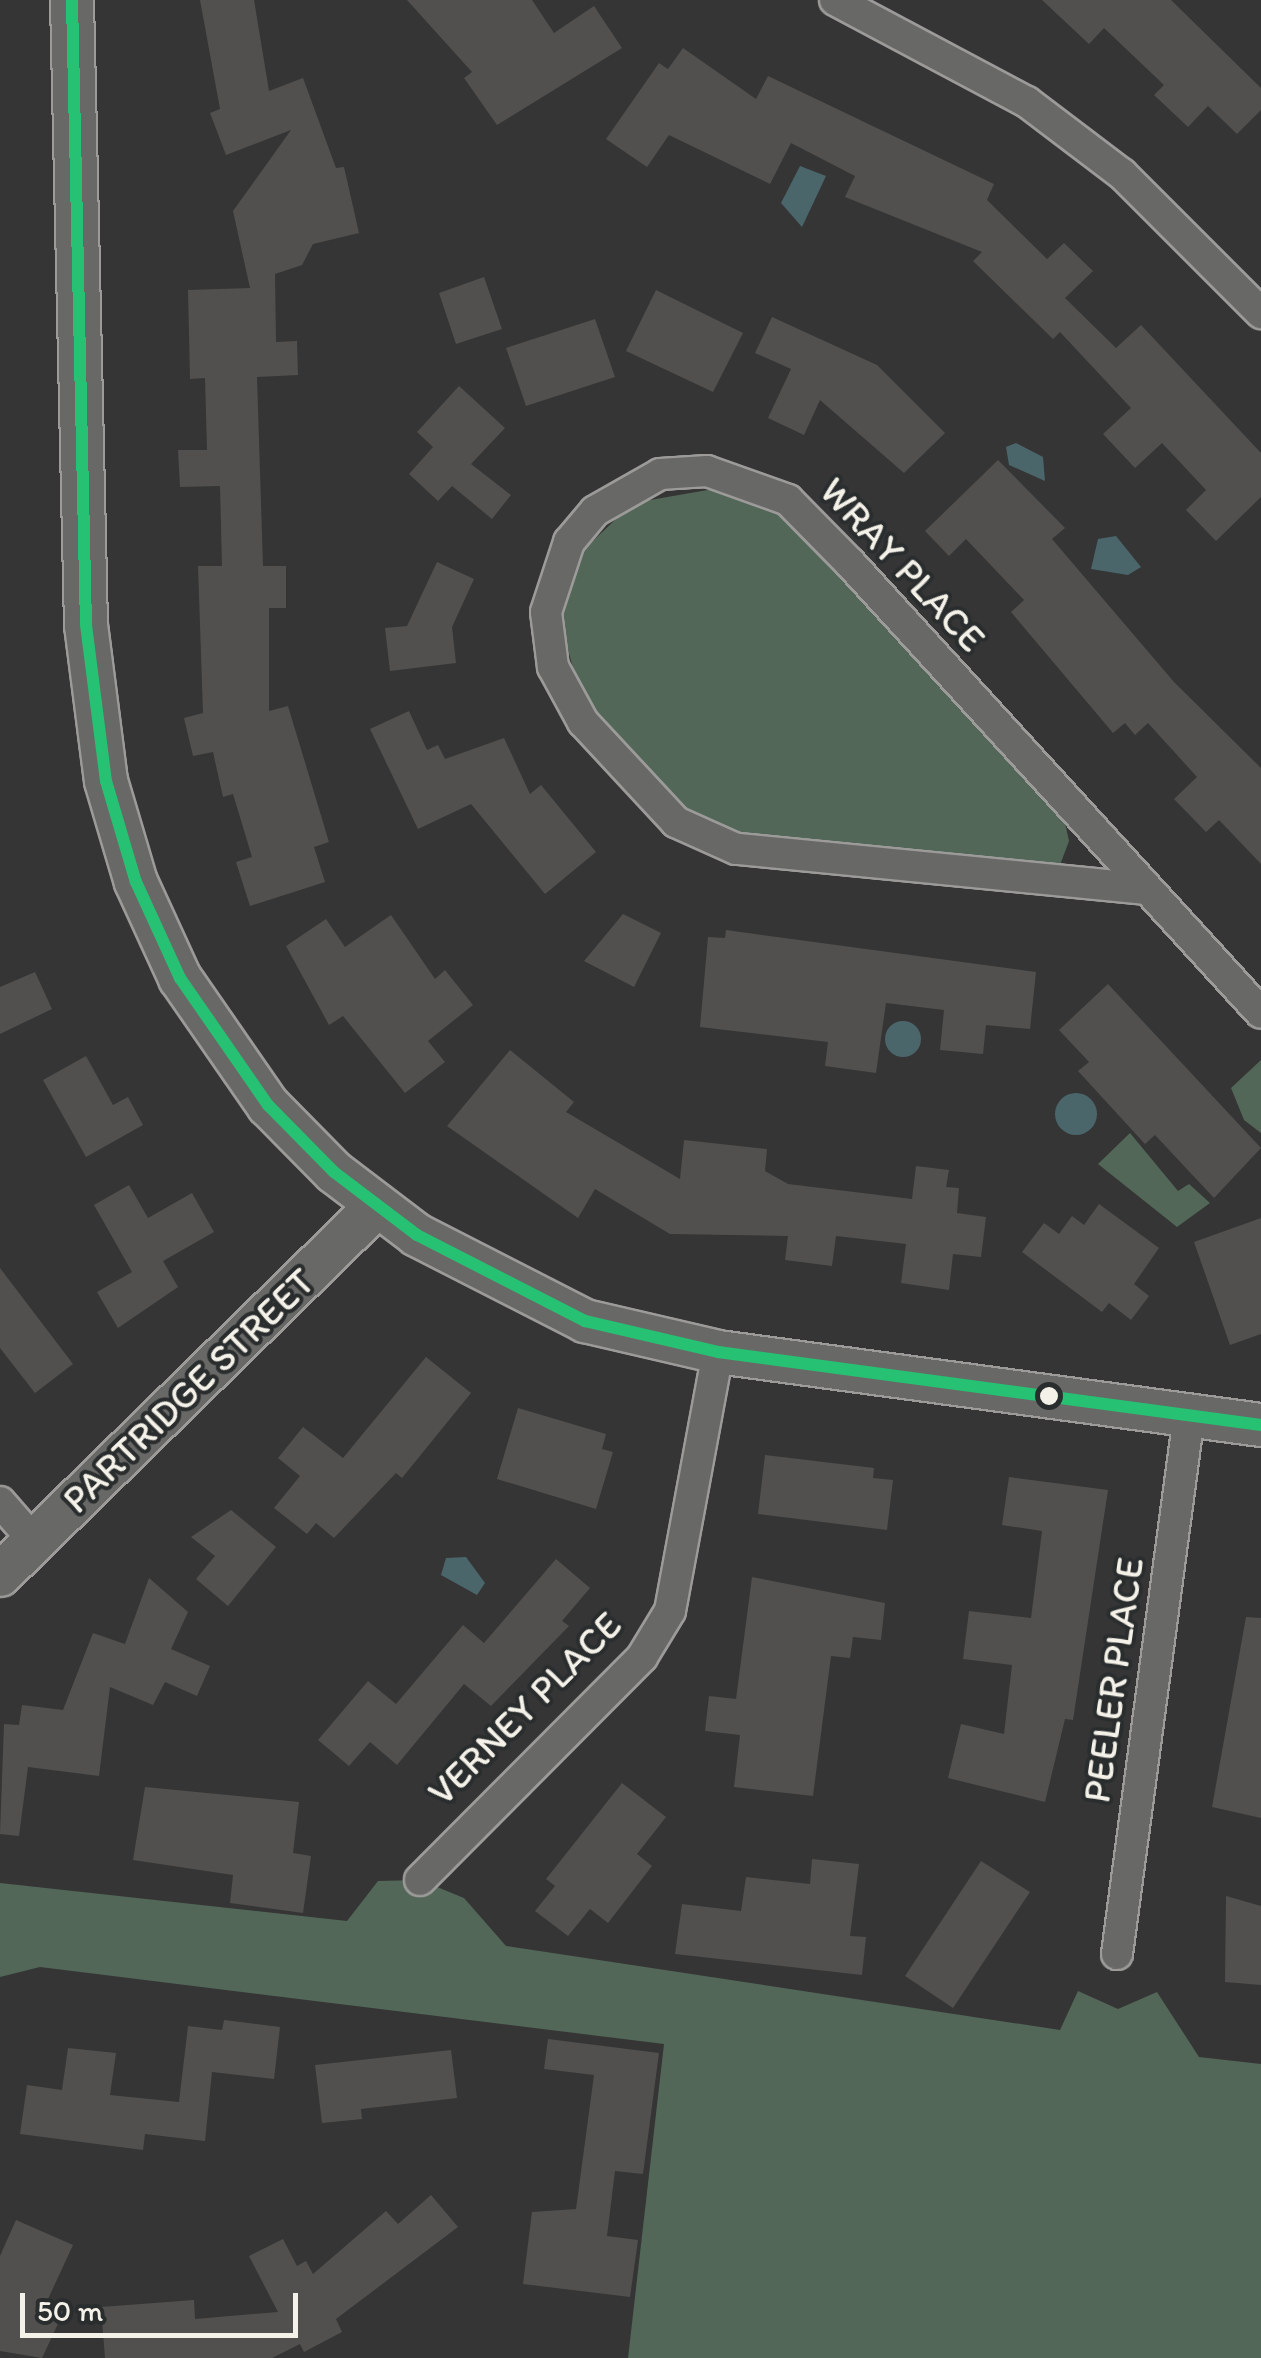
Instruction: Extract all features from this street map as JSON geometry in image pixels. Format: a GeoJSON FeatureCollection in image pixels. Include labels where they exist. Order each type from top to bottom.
{"type":"FeatureCollection","features":[{"type":"Feature","properties":{"kind":"street"},"geometry":{"type":"LineString","coordinates":[[72,0],[86,624],[106,781],[136,882],[207,1023],[268,1105],[378,1206],[500,1284],[586,1321],[718,1352],[1261,1426]]}},
{"type":"Feature","properties":{"kind":"street"},"geometry":{"type":"LineString","coordinates":[[835,0],[1027,102],[1122,174],[1261,312]]}},
{"type":"Feature","properties":{"kind":"street","name":"WRAY PLACE"},"geometry":{"type":"LineString","coordinates":[[1147,889],[736,849],[676,822],[583,722],[552,667],[546,612],[569,542],[596,511],[660,474],[707,471],[788,500],[1147,889],[1261,1014]]}},
{"type":"Feature","properties":{"kind":"street","name":"PARTRIDGE STREET"},"geometry":{"type":"LineString","coordinates":[[0,1575],[378,1206]]}},
{"type":"Feature","properties":{"kind":"street","name":"VERNEY PLACE"},"geometry":{"type":"LineString","coordinates":[[420,1880],[642,1657],[670,1611],[718,1352]]}},
{"type":"Feature","properties":{"kind":"street","name":"PEELER PLACE"},"geometry":{"type":"LineString","coordinates":[[1117,1954],[1189,1416]]}},
{"type":"Feature","properties":{"kind":"street"},"geometry":{"type":"LineString","coordinates":[[0,1502],[34,1542]]}},
{"type":"Feature","properties":{"kind":"green space"},"geometry":{"type":"Polygon","coordinates":[[[719,488],[775,510],[797,530],[1064,818],[1069,841],[1060,865],[1051,872],[743,838],[676,806],[583,705],[559,616],[578,555],[633,503],[719,488]]]}},
{"type":"Feature","properties":{"kind":"green space"},"geometry":{"type":"Polygon","coordinates":[[[1261,1060],[1261,1133],[1244,1120],[1231,1088],[1261,1060]]]}},
{"type":"Feature","properties":{"kind":"green space"},"geometry":{"type":"Polygon","coordinates":[[[1130,1133],[1178,1191],[1189,1184],[1210,1203],[1177,1227],[1098,1164],[1130,1133]]]}},
{"type":"Feature","properties":{"kind":"green space"},"geometry":{"type":"Polygon","coordinates":[[[420,1880],[464,1898],[506,1946],[1060,2030],[1078,1991],[1118,2009],[1157,1992],[1199,2057],[1261,2064],[1261,2358],[628,2358],[664,2044],[40,1967],[0,1977],[0,1883],[347,1921],[378,1881],[420,1880]]]}},
{"type":"Feature","properties":{"kind":"water"},"geometry":{"type":"Polygon","coordinates":[[[800,166],[826,176],[802,227],[781,203],[800,166]]]}},
{"type":"Feature","properties":{"kind":"water"},"geometry":{"type":"Polygon","coordinates":[[[1016,443],[1043,457],[1045,481],[1009,465],[1006,447],[1016,443]]]}},
{"type":"Feature","properties":{"kind":"water"},"geometry":{"type":"Polygon","coordinates":[[[1116,536],[1141,567],[1128,575],[1091,569],[1098,539],[1116,536]]]}},
{"type":"Feature","properties":{"kind":"water"},"geometry":{"type":"Polygon","coordinates":[[[903,1021],[916,1026],[921,1039],[916,1052],[903,1057],[890,1052],[885,1039],[890,1026],[903,1021]]]}},
{"type":"Feature","properties":{"kind":"water"},"geometry":{"type":"Polygon","coordinates":[[[1076,1093],[1091,1099],[1097,1114],[1091,1129],[1076,1135],[1061,1129],[1055,1114],[1061,1099],[1076,1093]]]}},
{"type":"Feature","properties":{"kind":"water"},"geometry":{"type":"Polygon","coordinates":[[[466,1557],[485,1583],[477,1595],[441,1575],[446,1558],[466,1557]]]}},
{"type":"Feature","properties":{"kind":"building"},"geometry":{"type":"Polygon","coordinates":[[[200,0],[254,0],[269,91],[303,78],[336,168],[344,167],[359,233],[313,244],[302,265],[275,274],[276,342],[297,341],[298,375],[257,377],[263,566],[286,566],[286,608],[269,608],[269,711],[288,706],[329,842],[314,847],[325,882],[250,906],[236,862],[252,857],[233,794],[223,797],[213,752],[193,756],[184,718],[203,713],[198,566],[222,566],[220,486],[180,487],[178,450],[207,450],[205,378],[190,379],[188,290],[250,288],[233,211],[291,130],[226,155],[210,113],[220,109],[200,0]]]}},
{"type":"Feature","properties":{"kind":"building"},"geometry":{"type":"Polygon","coordinates":[[[407,0],[532,0],[554,33],[594,6],[622,48],[497,125],[464,78],[472,72],[407,0]]]}},
{"type":"Feature","properties":{"kind":"building"},"geometry":{"type":"Polygon","coordinates":[[[1042,0],[1171,0],[1261,88],[1261,110],[1237,134],[1208,106],[1188,127],[1154,95],[1164,85],[1104,28],[1089,44],[1042,0]]]}},
{"type":"Feature","properties":{"kind":"building"},"geometry":{"type":"Polygon","coordinates":[[[683,48],[756,99],[768,76],[994,184],[987,200],[1047,259],[1064,243],[1093,271],[1065,298],[1116,348],[1141,325],[1261,453],[1261,497],[1216,541],[1186,510],[1206,490],[1162,443],[1135,468],[1103,434],[1131,408],[1060,332],[1053,339],[973,261],[982,252],[845,197],[855,176],[791,143],[770,184],[669,135],[647,167],[606,139],[659,63],[668,69],[683,48]]]}},
{"type":"Feature","properties":{"kind":"building"},"geometry":{"type":"Polygon","coordinates":[[[484,277],[502,329],[456,344],[439,293],[484,277]]]}},
{"type":"Feature","properties":{"kind":"building"},"geometry":{"type":"Polygon","coordinates":[[[656,290],[743,333],[713,392],[626,351],[656,290]]]}},
{"type":"Feature","properties":{"kind":"building"},"geometry":{"type":"Polygon","coordinates":[[[772,317],[877,365],[945,433],[904,473],[820,400],[804,435],[768,418],[791,369],[755,353],[772,317]]]}},
{"type":"Feature","properties":{"kind":"building"},"geometry":{"type":"Polygon","coordinates":[[[595,319],[615,377],[526,406],[506,348],[595,319]]]}},
{"type":"Feature","properties":{"kind":"building"},"geometry":{"type":"Polygon","coordinates":[[[459,386],[505,428],[471,464],[511,495],[492,519],[452,486],[438,501],[409,474],[433,447],[417,432],[459,386]]]}},
{"type":"Feature","properties":{"kind":"building"},"geometry":{"type":"Polygon","coordinates":[[[998,460],[1065,528],[1052,539],[1174,682],[1261,768],[1261,864],[1219,820],[1206,832],[1174,799],[1197,777],[1148,723],[1135,735],[1125,723],[1113,733],[1011,612],[1024,600],[966,539],[949,556],[925,531],[998,460]]]}},
{"type":"Feature","properties":{"kind":"building"},"geometry":{"type":"Polygon","coordinates":[[[437,562],[474,579],[452,627],[456,663],[390,671],[385,628],[407,626],[437,562]]]}},
{"type":"Feature","properties":{"kind":"building"},"geometry":{"type":"Polygon","coordinates":[[[409,711],[427,750],[438,745],[445,759],[504,738],[530,794],[541,785],[596,852],[545,894],[471,804],[418,829],[370,729],[409,711]]]}},
{"type":"Feature","properties":{"kind":"building"},"geometry":{"type":"Polygon","coordinates":[[[623,914],[661,933],[634,987],[584,961],[623,914]]]}},
{"type":"Feature","properties":{"kind":"building"},"geometry":{"type":"Polygon","coordinates":[[[391,915],[435,979],[445,970],[473,1005],[428,1041],[445,1062],[405,1093],[343,1016],[329,1025],[286,946],[326,919],[345,947],[391,915]]]}},
{"type":"Feature","properties":{"kind":"building"},"geometry":{"type":"Polygon","coordinates":[[[726,930],[1036,972],[1030,1029],[986,1025],[983,1054],[940,1050],[944,1010],[886,1003],[876,1073],[825,1066],[828,1042],[700,1027],[708,937],[725,938],[726,930]]]}},
{"type":"Feature","properties":{"kind":"building"},"geometry":{"type":"Polygon","coordinates":[[[35,972],[52,1009],[0,1034],[0,987],[35,972]]]}},
{"type":"Feature","properties":{"kind":"building"},"geometry":{"type":"Polygon","coordinates":[[[1108,984],[1261,1148],[1214,1198],[1155,1135],[1145,1144],[1078,1071],[1089,1062],[1059,1030],[1108,984]]]}},
{"type":"Feature","properties":{"kind":"building"},"geometry":{"type":"Polygon","coordinates":[[[510,1050],[574,1102],[566,1112],[680,1179],[684,1140],[767,1149],[765,1171],[788,1184],[912,1199],[916,1166],[949,1170],[946,1187],[959,1188],[957,1213],[986,1217],[981,1257],[953,1254],[949,1290],[901,1283],[906,1244],[836,1236],[832,1266],[785,1260],[788,1236],[670,1234],[595,1189],[578,1218],[447,1126],[510,1050]]]}},
{"type":"Feature","properties":{"kind":"building"},"geometry":{"type":"Polygon","coordinates":[[[86,1056],[113,1105],[128,1097],[143,1125],[86,1157],[43,1080],[86,1056]]]}},
{"type":"Feature","properties":{"kind":"building"},"geometry":{"type":"Polygon","coordinates":[[[129,1185],[148,1218],[192,1193],[214,1232],[163,1261],[178,1287],[118,1328],[97,1292],[132,1272],[94,1205],[129,1185]]]}},
{"type":"Feature","properties":{"kind":"building"},"geometry":{"type":"Polygon","coordinates":[[[1099,1204],[1159,1248],[1134,1284],[1149,1296],[1131,1320],[1109,1303],[1102,1312],[1022,1252],[1044,1223],[1059,1234],[1072,1216],[1084,1225],[1099,1204]]]}},
{"type":"Feature","properties":{"kind":"building"},"geometry":{"type":"Polygon","coordinates":[[[1261,1218],[1261,1334],[1230,1345],[1194,1242],[1261,1218]]]}},
{"type":"Feature","properties":{"kind":"building"},"geometry":{"type":"Polygon","coordinates":[[[0,1268],[73,1364],[35,1393],[0,1348],[0,1268]]]}},
{"type":"Feature","properties":{"kind":"building"},"geometry":{"type":"Polygon","coordinates":[[[426,1357],[471,1393],[402,1478],[396,1473],[334,1538],[316,1523],[307,1534],[274,1508],[300,1476],[278,1458],[303,1427],[343,1458],[426,1357]]]}},
{"type":"Feature","properties":{"kind":"building"},"geometry":{"type":"Polygon","coordinates":[[[518,1408],[606,1434],[602,1449],[613,1452],[596,1509],[497,1479],[518,1408]]]}},
{"type":"Feature","properties":{"kind":"building"},"geometry":{"type":"Polygon","coordinates":[[[765,1455],[874,1468],[873,1478],[893,1480],[887,1530],[758,1514],[765,1455]]]}},
{"type":"Feature","properties":{"kind":"building"},"geometry":{"type":"Polygon","coordinates":[[[1009,1477],[1108,1490],[1073,1720],[1065,1719],[1045,1802],[948,1778],[961,1724],[1004,1734],[1012,1665],[963,1659],[969,1611],[1031,1618],[1042,1531],[1002,1525],[1009,1477]]]}},
{"type":"Feature","properties":{"kind":"building"},"geometry":{"type":"Polygon","coordinates":[[[231,1510],[276,1547],[228,1606],[196,1579],[215,1556],[191,1537],[231,1510]]]}},
{"type":"Feature","properties":{"kind":"building"},"geometry":{"type":"Polygon","coordinates":[[[556,1559],[590,1588],[562,1621],[569,1626],[491,1706],[464,1684],[397,1765],[370,1742],[349,1766],[318,1740],[368,1681],[396,1704],[463,1625],[484,1643],[556,1559]]]}},
{"type":"Feature","properties":{"kind":"building"},"geometry":{"type":"Polygon","coordinates":[[[752,1577],[885,1603],[881,1640],[853,1637],[850,1658],[831,1656],[813,1796],[734,1787],[740,1735],[705,1731],[709,1696],[736,1699],[752,1577]]]}},
{"type":"Feature","properties":{"kind":"building"},"geometry":{"type":"Polygon","coordinates":[[[149,1578],[188,1612],[171,1649],[210,1666],[197,1696],[165,1682],[153,1705],[110,1687],[99,1776],[28,1767],[19,1836],[0,1834],[4,1724],[19,1725],[22,1705],[63,1710],[93,1633],[125,1644],[149,1578]]]}},
{"type":"Feature","properties":{"kind":"building"},"geometry":{"type":"Polygon","coordinates":[[[1246,1617],[1261,1618],[1261,1818],[1212,1807],[1246,1617]]]}},
{"type":"Feature","properties":{"kind":"building"},"geometry":{"type":"Polygon","coordinates":[[[622,1783],[666,1817],[637,1854],[652,1866],[608,1923],[590,1909],[568,1936],[535,1911],[555,1886],[546,1879],[622,1783]]]}},
{"type":"Feature","properties":{"kind":"building"},"geometry":{"type":"Polygon","coordinates":[[[145,1787],[299,1802],[293,1853],[311,1856],[303,1913],[230,1903],[233,1875],[133,1860],[145,1787]]]}},
{"type":"Feature","properties":{"kind":"building"},"geometry":{"type":"Polygon","coordinates":[[[812,1859],[859,1864],[850,1936],[866,1937],[862,1975],[675,1954],[682,1904],[741,1911],[746,1877],[810,1884],[812,1859]]]}},
{"type":"Feature","properties":{"kind":"building"},"geometry":{"type":"Polygon","coordinates":[[[981,1861],[1030,1892],[953,2008],[905,1976],[981,1861]]]}},
{"type":"Feature","properties":{"kind":"building"},"geometry":{"type":"Polygon","coordinates":[[[1226,1896],[1261,1906],[1261,1985],[1225,1982],[1226,1896]]]}},
{"type":"Feature","properties":{"kind":"building"},"geometry":{"type":"Polygon","coordinates":[[[224,2020],[280,2027],[274,2079],[212,2072],[205,2141],[145,2134],[143,2150],[20,2134],[27,2085],[62,2090],[68,2048],[116,2053],[110,2095],[179,2102],[188,2026],[222,2030],[224,2020]]]}},
{"type":"Feature","properties":{"kind":"building"},"geometry":{"type":"Polygon","coordinates":[[[548,2039],[659,2053],[643,2174],[615,2171],[607,2236],[638,2240],[630,2297],[523,2284],[532,2212],[576,2209],[594,2075],[544,2069],[548,2039]]]}},
{"type":"Feature","properties":{"kind":"building"},"geometry":{"type":"Polygon","coordinates":[[[451,2050],[457,2098],[361,2109],[362,2119],[322,2123],[315,2065],[451,2050]]]}},
{"type":"Feature","properties":{"kind":"building"},"geometry":{"type":"Polygon","coordinates":[[[431,2195],[458,2227],[336,2319],[342,2332],[304,2352],[300,2344],[272,2358],[105,2358],[101,2307],[194,2300],[195,2319],[278,2312],[249,2256],[283,2239],[297,2266],[306,2261],[313,2274],[386,2211],[398,2224],[431,2195]]]}},
{"type":"Feature","properties":{"kind":"building"},"geometry":{"type":"Polygon","coordinates":[[[16,2220],[73,2245],[42,2312],[64,2311],[42,2358],[0,2351],[0,2256],[16,2220]]]}},
{"type":"Feature","properties":{"kind":"transit line"},"geometry":{"type":"LineString","coordinates":[[72,0],[86,625],[106,781],[136,882],[180,978],[268,1105],[334,1172],[417,1235],[585,1321],[718,1352],[1261,1425]]}}]}
